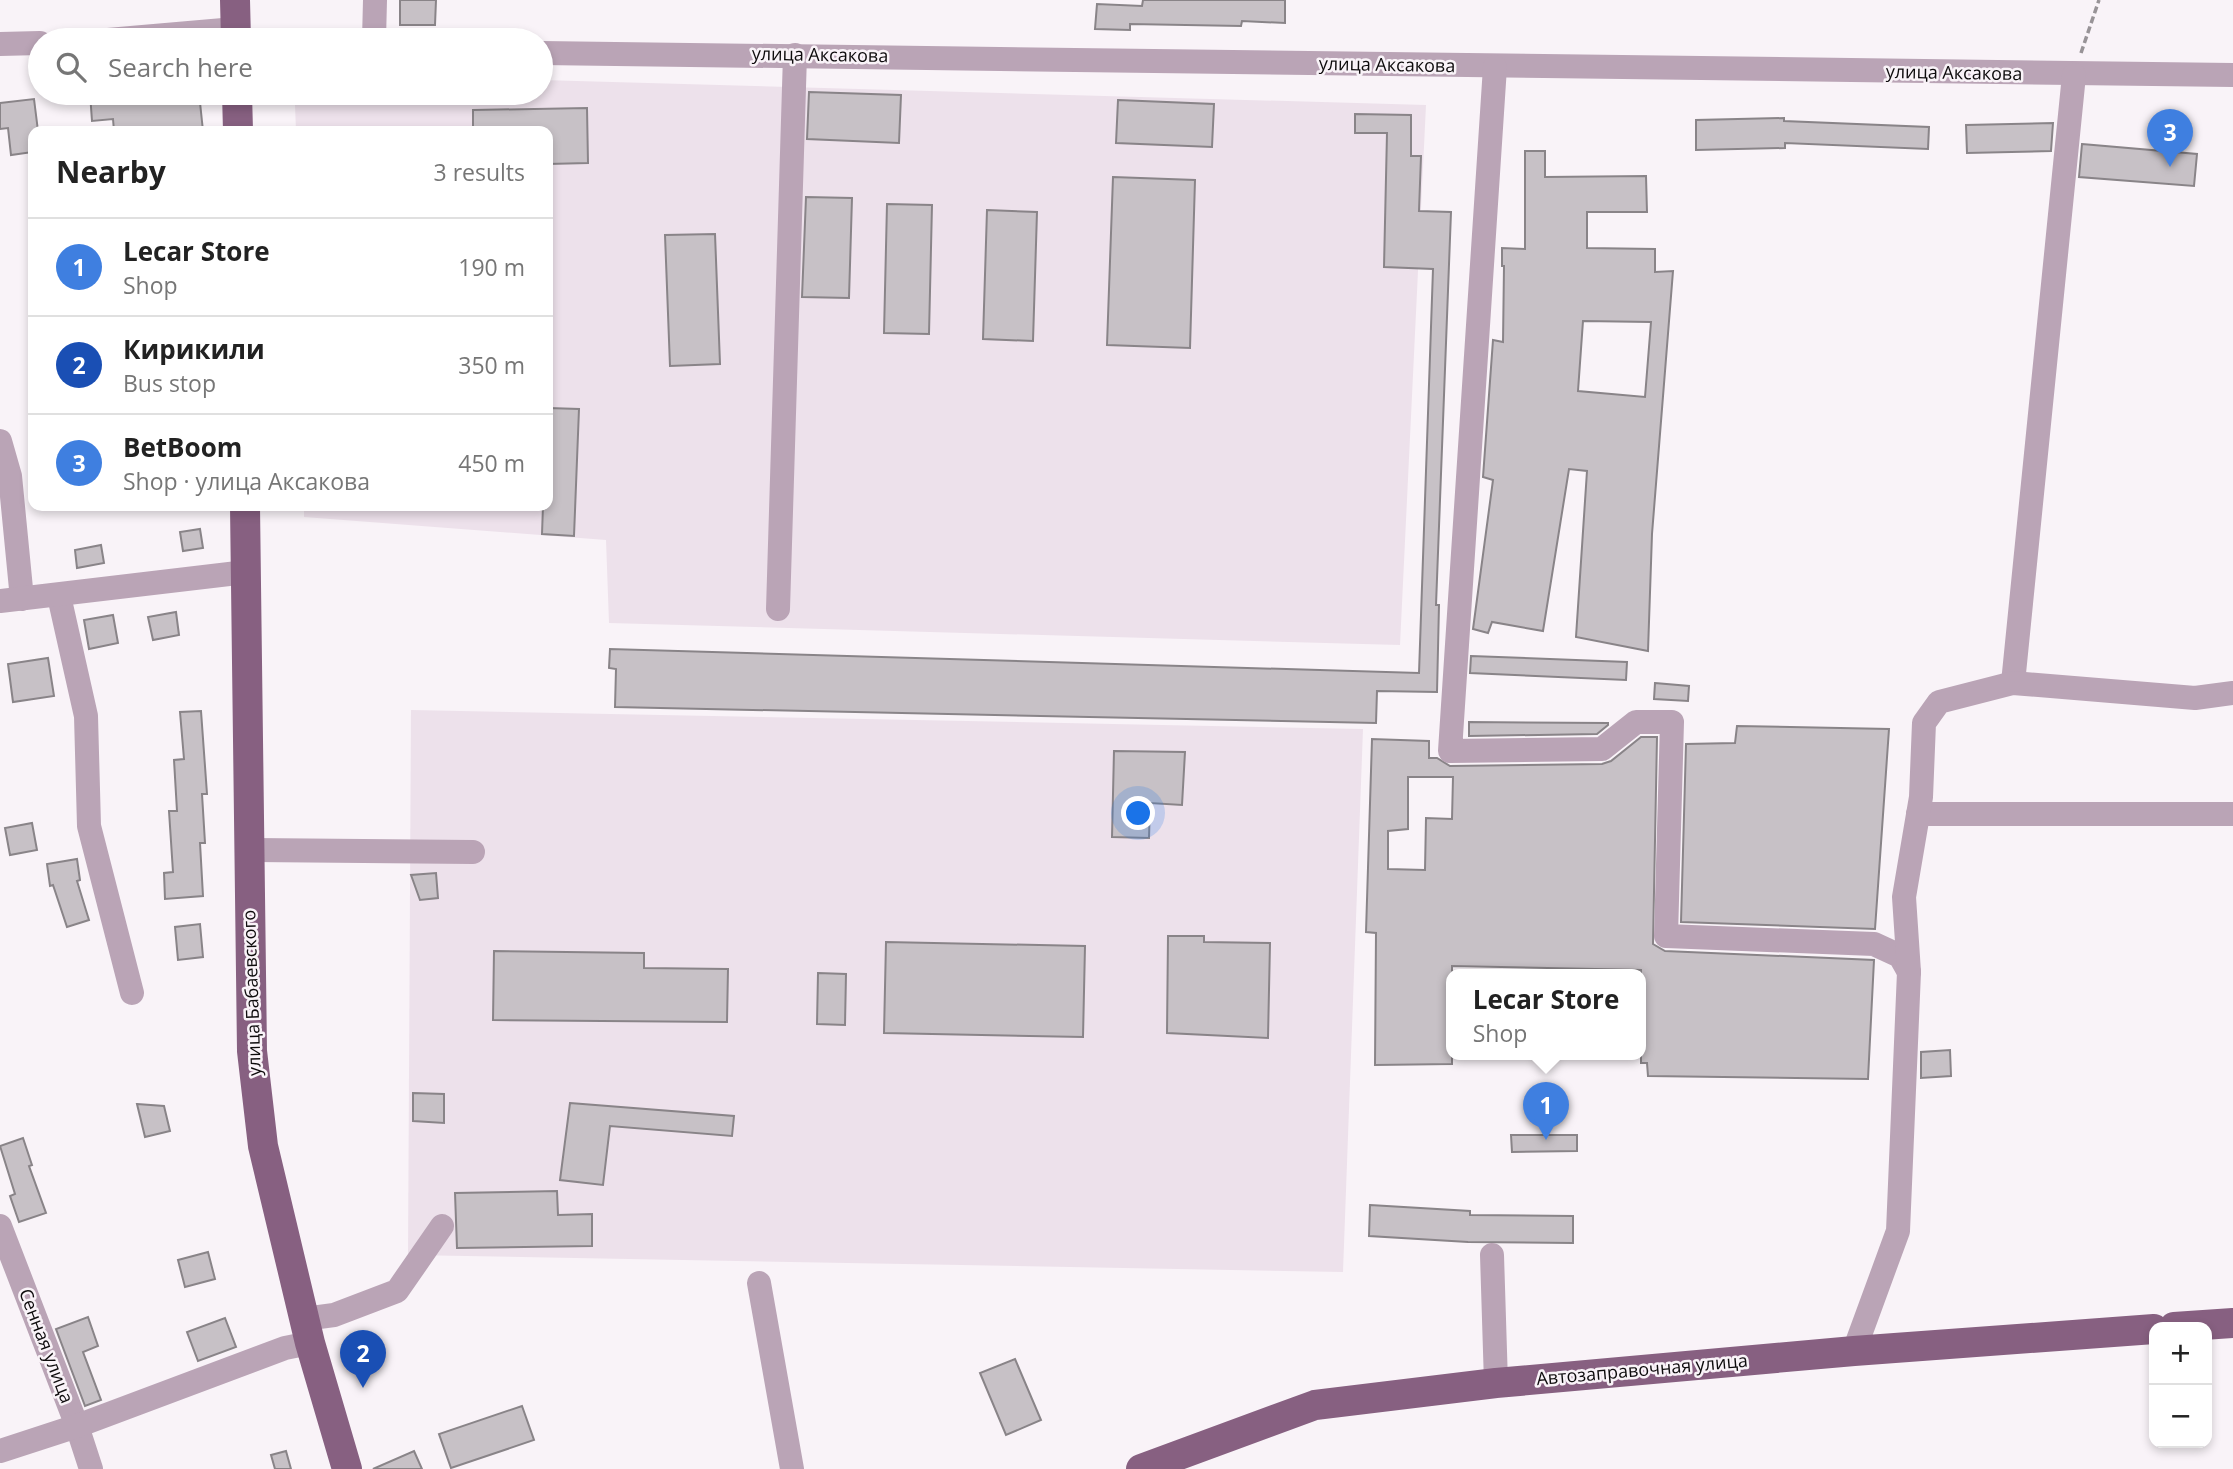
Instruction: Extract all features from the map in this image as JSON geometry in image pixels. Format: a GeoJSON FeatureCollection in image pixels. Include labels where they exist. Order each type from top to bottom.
{"type":"FeatureCollection","features":[{"type":"Feature","properties":{"kind":"main road"},"geometry":{"type":"LineString","coordinates":[[237,105],[238,126]]}},
{"type":"Feature","properties":{"kind":"main road","name":"улица Бабаевского"},"geometry":{"type":"LineString","coordinates":[[246,511],[252,1051],[262,1146],[307,1331],[346,1469]]}},
{"type":"Feature","properties":{"kind":"main road"},"geometry":{"type":"LineString","coordinates":[[2212,1324],[2233,1323]]}},
{"type":"Feature","properties":{"kind":"main road","name":"Автозаправочная улица"},"geometry":{"type":"LineString","coordinates":[[1141,1469],[1315,1405],[1496,1382],[1854,1351],[2149,1329]]}},
{"type":"Feature","properties":{"kind":"street"},"geometry":{"type":"LineString","coordinates":[[374,0],[374,28]]}},
{"type":"Feature","properties":{"kind":"street"},"geometry":{"type":"LineString","coordinates":[[198,28],[235,23]]}},
{"type":"Feature","properties":{"kind":"street"},"geometry":{"type":"LineString","coordinates":[[0,44],[28,43]]}},
{"type":"Feature","properties":{"kind":"street","name":"улица Аксакова"},"geometry":{"type":"LineString","coordinates":[[553,52],[2074,75],[2233,75]]}},
{"type":"Feature","properties":{"kind":"street"},"geometry":{"type":"LineString","coordinates":[[778,609],[795,55]]}},
{"type":"Feature","properties":{"kind":"street"},"geometry":{"type":"LineString","coordinates":[[1495,67],[1450,751],[1602,749],[1636,722],[1671,722],[1666,936],[1874,944],[1900,956],[1909,972]]}},
{"type":"Feature","properties":{"kind":"street"},"geometry":{"type":"LineString","coordinates":[[2013,683],[2074,75]]}},
{"type":"Feature","properties":{"kind":"street"},"geometry":{"type":"LineString","coordinates":[[0,441],[10,476],[11,600],[246,572]]}},
{"type":"Feature","properties":{"kind":"street"},"geometry":{"type":"LineString","coordinates":[[60,596],[86,716],[89,826],[132,993]]}},
{"type":"Feature","properties":{"kind":"street"},"geometry":{"type":"LineString","coordinates":[[1854,1351],[1898,1231],[1909,972],[1904,897],[1918,814],[1924,723],[1939,702],[2013,683],[2196,698],[2233,693]]}},
{"type":"Feature","properties":{"kind":"street"},"geometry":{"type":"LineString","coordinates":[[1918,814],[2233,814]]}},
{"type":"Feature","properties":{"kind":"street"},"geometry":{"type":"LineString","coordinates":[[248,850],[473,852]]}},
{"type":"Feature","properties":{"kind":"street","name":"Сенная улица"},"geometry":{"type":"LineString","coordinates":[[0,1226],[91,1469]]}},
{"type":"Feature","properties":{"kind":"street"},"geometry":{"type":"LineString","coordinates":[[0,1451],[77,1426],[285,1348],[334,1315],[397,1291],[442,1226]]}},
{"type":"Feature","properties":{"kind":"street"},"geometry":{"type":"LineString","coordinates":[[1492,1255],[1496,1382]]}},
{"type":"Feature","properties":{"kind":"street"},"geometry":{"type":"LineString","coordinates":[[759,1283],[792,1469]]}},
{"type":"Feature","properties":{"kind":"path"},"geometry":{"type":"LineString","coordinates":[[2074,75],[2099,0]]}},
{"type":"Feature","properties":{"kind":"shaded area"},"geometry":{"type":"Polygon","coordinates":[[[553,80],[1426,105],[1400,645],[609,623],[606,540],[304,517],[304,511],[553,511],[553,126],[296,126],[295,105],[553,105],[553,80]]]}},
{"type":"Feature","properties":{"kind":"shaded area"},"geometry":{"type":"Polygon","coordinates":[[[411,710],[1363,729],[1343,1272],[408,1255],[411,710]]]}},
{"type":"Feature","properties":{"kind":"building"},"geometry":{"type":"Polygon","coordinates":[[[400,0],[436,0],[435,25],[400,25],[400,0]]]}},
{"type":"Feature","properties":{"kind":"building"},"geometry":{"type":"Polygon","coordinates":[[[1143,0],[1285,0],[1285,23],[1242,21],[1241,26],[1130,24],[1130,30],[1095,29],[1097,4],[1142,6],[1143,0]]]}},
{"type":"Feature","properties":{"kind":"building"},"geometry":{"type":"Polygon","coordinates":[[[809,92],[901,95],[899,143],[807,139],[809,92]]]}},
{"type":"Feature","properties":{"kind":"building"},"geometry":{"type":"Polygon","coordinates":[[[28,100],[28,105],[35,105],[37,126],[28,126],[28,153],[11,155],[8,128],[0,129],[0,103],[28,100]]]}},
{"type":"Feature","properties":{"kind":"building"},"geometry":{"type":"Polygon","coordinates":[[[1118,100],[1214,104],[1212,147],[1116,143],[1118,100]]]}},
{"type":"Feature","properties":{"kind":"building"},"geometry":{"type":"Polygon","coordinates":[[[91,105],[200,105],[202,126],[114,126],[113,119],[92,121],[91,105]]]}},
{"type":"Feature","properties":{"kind":"building"},"geometry":{"type":"Polygon","coordinates":[[[587,108],[588,163],[553,164],[553,126],[473,126],[473,110],[587,108]]]}},
{"type":"Feature","properties":{"kind":"building"},"geometry":{"type":"Polygon","coordinates":[[[1355,114],[1411,115],[1411,156],[1421,156],[1419,211],[1451,212],[1436,605],[1439,605],[1437,692],[1377,691],[1376,723],[615,707],[616,669],[609,668],[610,649],[1419,673],[1433,269],[1384,267],[1387,133],[1355,133],[1355,114]]]}},
{"type":"Feature","properties":{"kind":"building"},"geometry":{"type":"Polygon","coordinates":[[[1784,118],[1784,121],[1929,127],[1928,149],[1785,143],[1785,148],[1696,150],[1696,120],[1784,118]]]}},
{"type":"Feature","properties":{"kind":"building"},"geometry":{"type":"Polygon","coordinates":[[[2053,123],[2051,151],[1967,153],[1966,125],[2053,123]]]}},
{"type":"Feature","properties":{"kind":"building"},"geometry":{"type":"Polygon","coordinates":[[[2082,144],[2197,154],[2194,186],[2079,177],[2082,144]]]}},
{"type":"Feature","properties":{"kind":"building"},"geometry":{"type":"Polygon","coordinates":[[[1525,151],[1545,151],[1545,177],[1646,176],[1647,212],[1587,212],[1587,248],[1655,249],[1655,272],[1673,271],[1652,534],[1648,651],[1576,637],[1587,471],[1569,469],[1543,631],[1492,622],[1488,633],[1473,629],[1493,480],[1483,477],[1493,340],[1503,342],[1502,248],[1525,249],[1525,151]],[[1583,321],[1578,391],[1645,397],[1651,322],[1583,321]]]}},
{"type":"Feature","properties":{"kind":"building"},"geometry":{"type":"Polygon","coordinates":[[[1113,177],[1195,180],[1190,348],[1107,345],[1113,177]]]}},
{"type":"Feature","properties":{"kind":"building"},"geometry":{"type":"Polygon","coordinates":[[[806,197],[852,198],[849,298],[802,297],[806,197]]]}},
{"type":"Feature","properties":{"kind":"building"},"geometry":{"type":"Polygon","coordinates":[[[887,204],[932,205],[929,334],[884,333],[887,204]]]}},
{"type":"Feature","properties":{"kind":"building"},"geometry":{"type":"Polygon","coordinates":[[[987,210],[1037,212],[1033,341],[983,339],[987,210]]]}},
{"type":"Feature","properties":{"kind":"building"},"geometry":{"type":"Polygon","coordinates":[[[715,234],[720,364],[670,366],[665,235],[715,234]]]}},
{"type":"Feature","properties":{"kind":"building"},"geometry":{"type":"Polygon","coordinates":[[[553,408],[579,409],[574,536],[542,534],[543,511],[553,511],[553,408]]]}},
{"type":"Feature","properties":{"kind":"building"},"geometry":{"type":"Polygon","coordinates":[[[200,529],[203,548],[183,551],[180,532],[200,529]]]}},
{"type":"Feature","properties":{"kind":"building"},"geometry":{"type":"Polygon","coordinates":[[[101,545],[104,563],[77,568],[75,550],[101,545]]]}},
{"type":"Feature","properties":{"kind":"building"},"geometry":{"type":"Polygon","coordinates":[[[176,612],[179,635],[153,640],[148,617],[176,612]]]}},
{"type":"Feature","properties":{"kind":"building"},"geometry":{"type":"Polygon","coordinates":[[[113,615],[118,643],[89,649],[84,620],[113,615]]]}},
{"type":"Feature","properties":{"kind":"building"},"geometry":{"type":"Polygon","coordinates":[[[1471,656],[1627,662],[1626,680],[1470,673],[1471,656]]]}},
{"type":"Feature","properties":{"kind":"building"},"geometry":{"type":"Polygon","coordinates":[[[48,658],[54,696],[13,702],[8,664],[48,658]]]}},
{"type":"Feature","properties":{"kind":"building"},"geometry":{"type":"Polygon","coordinates":[[[1655,683],[1689,686],[1688,701],[1654,699],[1655,683]]]}},
{"type":"Feature","properties":{"kind":"building"},"geometry":{"type":"Polygon","coordinates":[[[201,711],[207,794],[202,794],[205,843],[200,843],[203,896],[165,899],[164,873],[173,872],[169,811],[177,811],[174,760],[184,759],[180,712],[201,711]]]}},
{"type":"Feature","properties":{"kind":"building"},"geometry":{"type":"Polygon","coordinates":[[[1469,722],[1608,725],[1597,734],[1469,736],[1469,722]]]}},
{"type":"Feature","properties":{"kind":"building"},"geometry":{"type":"Polygon","coordinates":[[[1737,726],[1889,729],[1875,929],[1681,922],[1686,744],[1735,743],[1737,726]]]}},
{"type":"Feature","properties":{"kind":"building"},"geometry":{"type":"Polygon","coordinates":[[[1641,737],[1657,737],[1653,944],[1665,951],[1874,960],[1868,1079],[1648,1076],[1647,1063],[1641,1063],[1641,1060],[1646,1060],[1646,969],[1452,966],[1452,969],[1446,969],[1446,1060],[1452,1060],[1452,1064],[1375,1065],[1376,933],[1366,932],[1372,739],[1429,741],[1429,758],[1437,758],[1450,766],[1602,764],[1611,761],[1641,737]],[[1408,777],[1408,829],[1388,831],[1388,869],[1425,870],[1426,818],[1452,819],[1453,777],[1408,777]]]}},
{"type":"Feature","properties":{"kind":"building"},"geometry":{"type":"Polygon","coordinates":[[[1114,751],[1185,752],[1182,805],[1150,803],[1149,838],[1112,837],[1114,751]]]}},
{"type":"Feature","properties":{"kind":"building"},"geometry":{"type":"Polygon","coordinates":[[[32,823],[37,850],[10,855],[5,828],[32,823]]]}},
{"type":"Feature","properties":{"kind":"building"},"geometry":{"type":"Polygon","coordinates":[[[77,859],[80,880],[77,881],[89,920],[67,927],[53,885],[50,886],[47,864],[77,859]]]}},
{"type":"Feature","properties":{"kind":"building"},"geometry":{"type":"Polygon","coordinates":[[[436,873],[438,898],[420,900],[411,875],[436,873]]]}},
{"type":"Feature","properties":{"kind":"building"},"geometry":{"type":"Polygon","coordinates":[[[200,924],[203,957],[178,960],[175,927],[200,924]]]}},
{"type":"Feature","properties":{"kind":"building"},"geometry":{"type":"Polygon","coordinates":[[[1168,936],[1204,936],[1204,942],[1270,943],[1268,1038],[1167,1033],[1168,936]]]}},
{"type":"Feature","properties":{"kind":"building"},"geometry":{"type":"Polygon","coordinates":[[[886,942],[1085,946],[1083,1037],[884,1033],[886,942]]]}},
{"type":"Feature","properties":{"kind":"building"},"geometry":{"type":"Polygon","coordinates":[[[494,951],[644,953],[644,968],[728,969],[727,1022],[493,1020],[494,951]]]}},
{"type":"Feature","properties":{"kind":"building"},"geometry":{"type":"Polygon","coordinates":[[[818,973],[846,974],[845,1025],[817,1024],[818,973]]]}},
{"type":"Feature","properties":{"kind":"building"},"geometry":{"type":"Polygon","coordinates":[[[1950,1050],[1951,1076],[1921,1078],[1921,1052],[1950,1050]]]}},
{"type":"Feature","properties":{"kind":"building"},"geometry":{"type":"Polygon","coordinates":[[[413,1093],[444,1094],[444,1123],[413,1121],[413,1093]]]}},
{"type":"Feature","properties":{"kind":"building"},"geometry":{"type":"Polygon","coordinates":[[[570,1103],[734,1116],[732,1136],[610,1126],[603,1185],[560,1180],[570,1103]]]}},
{"type":"Feature","properties":{"kind":"building"},"geometry":{"type":"Polygon","coordinates":[[[137,1104],[164,1106],[170,1131],[145,1137],[137,1104]]]}},
{"type":"Feature","properties":{"kind":"building"},"geometry":{"type":"Polygon","coordinates":[[[1511,1135],[1577,1135],[1577,1151],[1512,1152],[1511,1135]]]}},
{"type":"Feature","properties":{"kind":"building"},"geometry":{"type":"Polygon","coordinates":[[[23,1138],[32,1165],[29,1166],[46,1213],[19,1222],[10,1196],[15,1194],[0,1146],[23,1138]]]}},
{"type":"Feature","properties":{"kind":"building"},"geometry":{"type":"Polygon","coordinates":[[[557,1191],[558,1215],[592,1214],[592,1246],[457,1248],[455,1193],[557,1191]]]}},
{"type":"Feature","properties":{"kind":"building"},"geometry":{"type":"Polygon","coordinates":[[[1370,1205],[1470,1211],[1470,1215],[1573,1216],[1573,1243],[1468,1242],[1369,1236],[1370,1205]]]}},
{"type":"Feature","properties":{"kind":"building"},"geometry":{"type":"Polygon","coordinates":[[[208,1252],[215,1279],[185,1287],[178,1260],[208,1252]]]}},
{"type":"Feature","properties":{"kind":"building"},"geometry":{"type":"Polygon","coordinates":[[[88,1317],[98,1346],[83,1352],[101,1400],[85,1406],[56,1329],[88,1317]]]}},
{"type":"Feature","properties":{"kind":"building"},"geometry":{"type":"Polygon","coordinates":[[[225,1318],[236,1347],[198,1361],[187,1332],[225,1318]]]}},
{"type":"Feature","properties":{"kind":"building"},"geometry":{"type":"Polygon","coordinates":[[[1015,1359],[1041,1420],[1006,1435],[980,1373],[1015,1359]]]}},
{"type":"Feature","properties":{"kind":"building"},"geometry":{"type":"Polygon","coordinates":[[[522,1406],[534,1440],[451,1468],[439,1434],[522,1406]]]}},
{"type":"Feature","properties":{"kind":"building"},"geometry":{"type":"Polygon","coordinates":[[[286,1451],[291,1469],[275,1469],[271,1455],[286,1451]]]}},
{"type":"Feature","properties":{"kind":"building"},"geometry":{"type":"Polygon","coordinates":[[[414,1451],[422,1469],[373,1469],[414,1451]]]}},
{"type":"Feature","properties":{"kind":"place","name":"BetBoom"},"geometry":{"type":"Point","coordinates":[2170,167]}},
{"type":"Feature","properties":{"kind":"place","name":"Lecar Store"},"geometry":{"type":"Point","coordinates":[1546,1140]}},
{"type":"Feature","properties":{"kind":"place","name":"Кирикили"},"geometry":{"type":"Point","coordinates":[363,1388]}}]}
